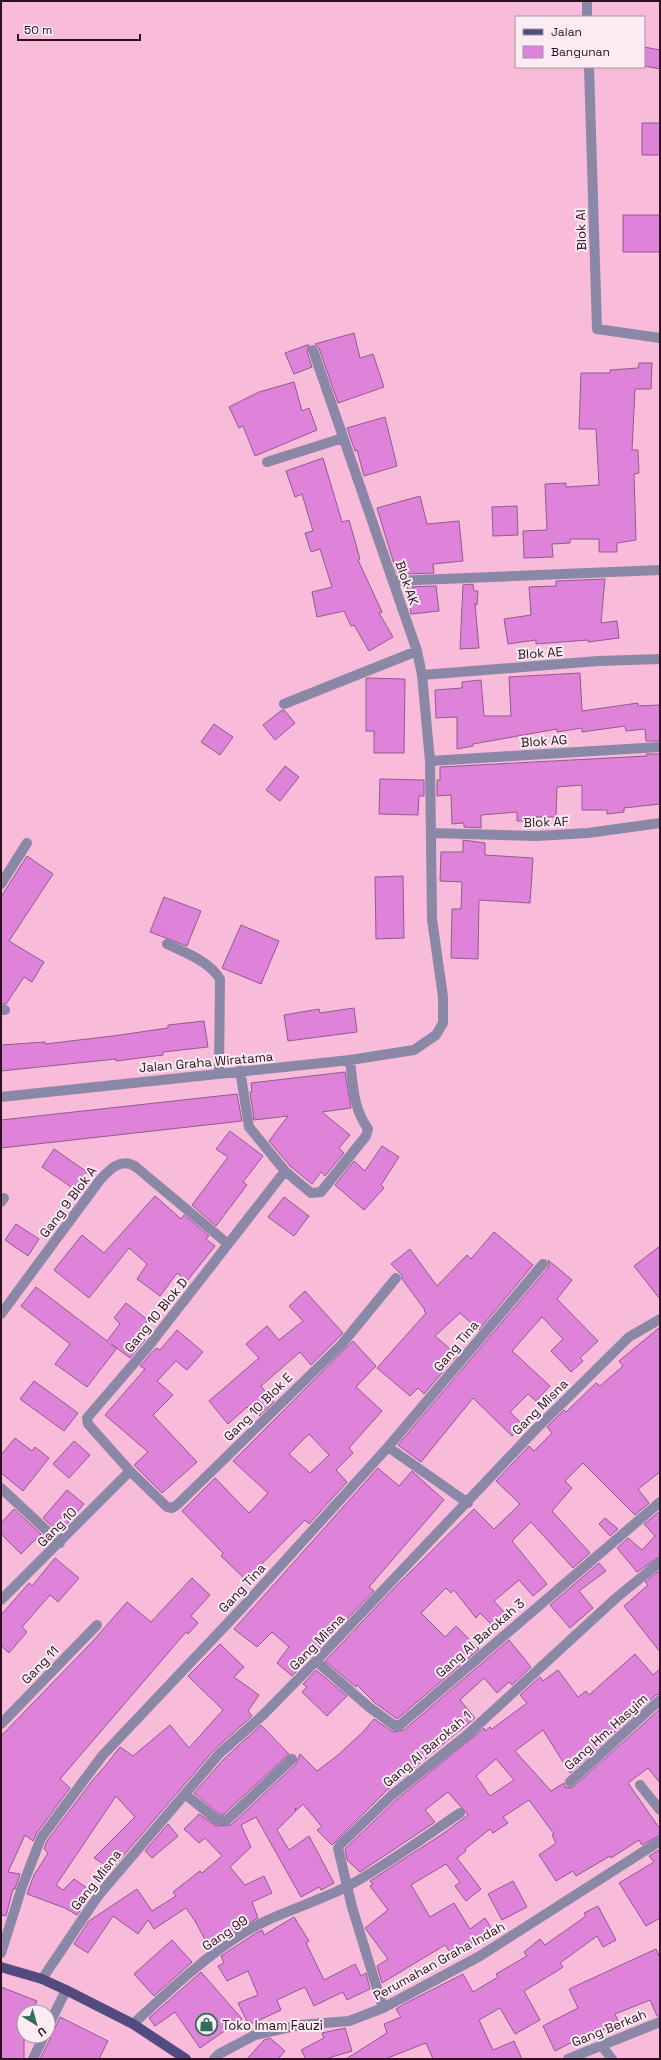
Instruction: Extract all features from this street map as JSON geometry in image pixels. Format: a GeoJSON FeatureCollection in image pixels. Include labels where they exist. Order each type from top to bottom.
{"type":"FeatureCollection","features":[{"type":"Feature","properties":{"kind":"main road"},"geometry":{"type":"LineString","coordinates":[[1,1967],[42,1979],[66,1990],[133,2024],[186,2059]]}},
{"type":"Feature","properties":{"kind":"street"},"geometry":{"type":"LineString","coordinates":[[586,1],[587,16]]}},
{"type":"Feature","properties":{"kind":"street","name":"Blok AI"},"geometry":{"type":"LineString","coordinates":[[589,68],[597,329],[660,338]]}},
{"type":"Feature","properties":{"kind":"street","name":"Blok AK"},"geometry":{"type":"LineString","coordinates":[[313,350],[417,651],[422,675],[430,762],[432,919],[443,997],[444,1023],[436,1035],[414,1050]]}},
{"type":"Feature","properties":{"kind":"street"},"geometry":{"type":"LineString","coordinates":[[267,462],[343,438]]}},
{"type":"Feature","properties":{"kind":"street"},"geometry":{"type":"LineString","coordinates":[[393,581],[660,570]]}},
{"type":"Feature","properties":{"kind":"street"},"geometry":{"type":"LineString","coordinates":[[284,704],[417,651]]}},
{"type":"Feature","properties":{"kind":"street","name":"Blok AE"},"geometry":{"type":"LineString","coordinates":[[422,675],[598,661],[660,659]]}},
{"type":"Feature","properties":{"kind":"street","name":"Blok AG"},"geometry":{"type":"LineString","coordinates":[[430,762],[660,747]]}},
{"type":"Feature","properties":{"kind":"street","name":"Blok AF"},"geometry":{"type":"LineString","coordinates":[[432,833],[537,836],[588,833],[660,823]]}},
{"type":"Feature","properties":{"kind":"street"},"geometry":{"type":"LineString","coordinates":[[1,884],[28,843]]}},
{"type":"Feature","properties":{"kind":"street"},"geometry":{"type":"LineString","coordinates":[[168,944],[214,970],[220,979],[219,1072]]}},
{"type":"Feature","properties":{"kind":"street","name":"Jalan Graha Wiratama"},"geometry":{"type":"LineString","coordinates":[[1,1096],[219,1072],[288,1067],[350,1060],[414,1050]]}},
{"type":"Feature","properties":{"kind":"street"},"geometry":{"type":"LineString","coordinates":[[240,1070],[249,1127],[285,1171],[311,1193],[321,1192],[366,1136],[368,1129],[358,1112],[355,1101],[350,1060]]}},
{"type":"Feature","properties":{"kind":"street","name":"Gang 9 Blok A"},"geometry":{"type":"LineString","coordinates":[[1,1314],[100,1180],[120,1163],[125,1162],[136,1167],[228,1244]]}},
{"type":"Feature","properties":{"kind":"street","name":"Gang 10 Blok D"},"geometry":{"type":"LineString","coordinates":[[130,1471],[88,1424],[87,1418],[148,1347],[285,1171]]}},
{"type":"Feature","properties":{"kind":"street","name":"Gang Tina"},"geometry":{"type":"LineString","coordinates":[[1,1953],[22,1886],[41,1838],[102,1756],[243,1607],[388,1447],[543,1264]]}},
{"type":"Feature","properties":{"kind":"street","name":"Gang 10 Blok E"},"geometry":{"type":"LineString","coordinates":[[130,1471],[167,1507],[172,1508],[177,1505],[342,1344],[396,1278]]}},
{"type":"Feature","properties":{"kind":"street","name":"Gang Misna"},"geometry":{"type":"LineString","coordinates":[[42,1979],[98,1896],[219,1754],[263,1715],[316,1661],[468,1503],[535,1430],[629,1338],[660,1319]]}},
{"type":"Feature","properties":{"kind":"street"},"geometry":{"type":"LineString","coordinates":[[388,1447],[468,1503]]}},
{"type":"Feature","properties":{"kind":"street","name":"Gang 10"},"geometry":{"type":"LineString","coordinates":[[1,1600],[130,1471]]}},
{"type":"Feature","properties":{"kind":"street"},"geometry":{"type":"LineString","coordinates":[[1,1488],[60,1542]]}},
{"type":"Feature","properties":{"kind":"street","name":"Gang Al Barokah 3"},"geometry":{"type":"LineString","coordinates":[[316,1661],[369,1707],[395,1726],[400,1725],[660,1502]]}},
{"type":"Feature","properties":{"kind":"street","name":"Gang Al Barokah 1"},"geometry":{"type":"LineString","coordinates":[[383,2008],[347,1886],[338,1848],[392,1795],[466,1735],[616,1598],[660,1562]]}},
{"type":"Feature","properties":{"kind":"street","name":"Gang 11"},"geometry":{"type":"LineString","coordinates":[[1,1724],[97,1624]]}},
{"type":"Feature","properties":{"kind":"street","name":"Gang Hm. Hasyim"},"geometry":{"type":"LineString","coordinates":[[570,1782],[660,1700]]}},
{"type":"Feature","properties":{"kind":"street"},"geometry":{"type":"LineString","coordinates":[[185,1794],[217,1820],[227,1820],[292,1759]]}},
{"type":"Feature","properties":{"kind":"street"},"geometry":{"type":"LineString","coordinates":[[640,1785],[660,1810]]}},
{"type":"Feature","properties":{"kind":"street","name":"Gang 99"},"geometry":{"type":"LineString","coordinates":[[133,2024],[176,1984],[241,1934],[292,1909],[347,1886],[382,1866],[460,1813]]}},
{"type":"Feature","properties":{"kind":"street","name":"Perumahan Graha Indah"},"geometry":{"type":"LineString","coordinates":[[214,2059],[219,2054],[255,2035],[300,2025],[349,2020],[383,2008],[480,1956],[660,1841]]}},
{"type":"Feature","properties":{"kind":"street"},"geometry":{"type":"LineString","coordinates":[[56,2011],[66,1990]]}},
{"type":"Feature","properties":{"kind":"street","name":"Gang Berkah"},"geometry":{"type":"LineString","coordinates":[[568,2059],[660,2022]]}},
{"type":"Feature","properties":{"kind":"street"},"geometry":{"type":"LineString","coordinates":[[33,2059],[40,2044]]}},
{"type":"Feature","properties":{"kind":"street"},"geometry":{"type":"LineString","coordinates":[[601,2045],[612,2059]]}},
{"type":"Feature","properties":{"kind":"building"},"geometry":{"type":"Polygon","coordinates":[[[645,47],[660,50],[660,69],[645,66],[645,47]]]}},
{"type":"Feature","properties":{"kind":"building"},"geometry":{"type":"Polygon","coordinates":[[[642,123],[660,123],[660,155],[642,155],[642,123]]]}},
{"type":"Feature","properties":{"kind":"building"},"geometry":{"type":"Polygon","coordinates":[[[623,215],[660,215],[660,252],[623,252],[623,215]]]}},
{"type":"Feature","properties":{"kind":"building"},"geometry":{"type":"Polygon","coordinates":[[[354,333],[360,358],[373,354],[384,387],[338,403],[319,348],[315,344],[354,333]]]}},
{"type":"Feature","properties":{"kind":"building"},"geometry":{"type":"Polygon","coordinates":[[[309,345],[307,352],[312,367],[294,374],[285,353],[309,345]]]}},
{"type":"Feature","properties":{"kind":"building"},"geometry":{"type":"Polygon","coordinates":[[[639,363],[652,363],[651,389],[635,389],[632,450],[638,450],[639,473],[634,474],[636,540],[617,543],[617,552],[599,552],[599,539],[570,539],[570,543],[552,544],[553,557],[524,558],[523,531],[547,530],[545,484],[566,483],[566,487],[599,485],[596,429],[579,429],[581,373],[610,373],[610,370],[638,368],[639,363]]]}},
{"type":"Feature","properties":{"kind":"building"},"geometry":{"type":"Polygon","coordinates":[[[294,382],[302,411],[309,408],[317,430],[255,456],[243,426],[239,428],[229,407],[259,392],[294,382]]]}},
{"type":"Feature","properties":{"kind":"building"},"geometry":{"type":"Polygon","coordinates":[[[385,417],[397,466],[364,476],[357,450],[355,451],[347,428],[385,417]]]}},
{"type":"Feature","properties":{"kind":"building"},"geometry":{"type":"Polygon","coordinates":[[[323,458],[342,522],[349,520],[360,559],[358,560],[382,612],[379,613],[393,637],[369,651],[354,625],[351,626],[344,611],[317,617],[312,592],[332,587],[320,549],[311,552],[305,533],[313,531],[302,494],[295,497],[286,471],[323,458]]]}},
{"type":"Feature","properties":{"kind":"building"},"geometry":{"type":"Polygon","coordinates":[[[420,496],[427,524],[459,521],[463,561],[433,564],[434,573],[405,574],[405,572],[397,574],[377,508],[420,496]]]}},
{"type":"Feature","properties":{"kind":"building"},"geometry":{"type":"Polygon","coordinates":[[[517,506],[518,535],[493,536],[492,507],[517,506]]]}},
{"type":"Feature","properties":{"kind":"building"},"geometry":{"type":"Polygon","coordinates":[[[605,579],[601,623],[617,621],[619,638],[588,642],[588,640],[536,644],[536,640],[508,644],[504,619],[531,615],[529,587],[556,586],[556,581],[605,579]]]}},
{"type":"Feature","properties":{"kind":"building"},"geometry":{"type":"Polygon","coordinates":[[[473,584],[474,591],[478,591],[477,605],[475,604],[479,648],[460,649],[463,585],[473,584]]]}},
{"type":"Feature","properties":{"kind":"building"},"geometry":{"type":"Polygon","coordinates":[[[436,586],[439,611],[411,614],[407,587],[436,586]]]}},
{"type":"Feature","properties":{"kind":"building"},"geometry":{"type":"Polygon","coordinates":[[[580,673],[582,711],[638,703],[638,706],[660,705],[660,741],[646,741],[645,729],[626,731],[625,726],[582,732],[582,728],[557,732],[557,729],[473,744],[473,746],[457,749],[457,717],[436,718],[435,690],[462,688],[462,682],[481,680],[484,716],[511,716],[509,677],[580,673]]]}},
{"type":"Feature","properties":{"kind":"building"},"geometry":{"type":"Polygon","coordinates":[[[366,678],[405,679],[404,753],[374,753],[374,731],[366,731],[366,678]]]}},
{"type":"Feature","properties":{"kind":"building"},"geometry":{"type":"Polygon","coordinates":[[[284,710],[295,723],[275,740],[263,725],[284,710]]]}},
{"type":"Feature","properties":{"kind":"building"},"geometry":{"type":"Polygon","coordinates":[[[214,724],[233,737],[220,755],[201,742],[214,724]]]}},
{"type":"Feature","properties":{"kind":"building"},"geometry":{"type":"Polygon","coordinates":[[[646,754],[660,754],[660,804],[624,808],[624,812],[607,814],[607,810],[582,810],[582,785],[557,787],[556,817],[533,817],[533,821],[517,821],[517,812],[481,815],[481,828],[464,827],[464,823],[452,824],[451,795],[437,796],[437,780],[440,780],[440,767],[647,756],[646,754]]]}},
{"type":"Feature","properties":{"kind":"building"},"geometry":{"type":"Polygon","coordinates":[[[285,766],[299,777],[280,801],[266,790],[285,766]]]}},
{"type":"Feature","properties":{"kind":"building"},"geometry":{"type":"Polygon","coordinates":[[[380,779],[424,780],[424,796],[419,796],[418,815],[379,814],[380,779]]]}},
{"type":"Feature","properties":{"kind":"building"},"geometry":{"type":"Polygon","coordinates":[[[463,840],[485,843],[485,855],[533,858],[530,903],[479,900],[478,959],[451,958],[452,909],[461,909],[462,882],[440,881],[441,852],[463,852],[463,840]]]}},
{"type":"Feature","properties":{"kind":"building"},"geometry":{"type":"Polygon","coordinates":[[[27,856],[53,874],[9,941],[44,962],[32,982],[24,977],[6,1004],[1,1004],[1,897],[27,856]]]}},
{"type":"Feature","properties":{"kind":"building"},"geometry":{"type":"Polygon","coordinates":[[[403,876],[404,938],[376,939],[375,877],[403,876]]]}},
{"type":"Feature","properties":{"kind":"building"},"geometry":{"type":"Polygon","coordinates":[[[164,897],[201,911],[187,946],[150,932],[164,897]]]}},
{"type":"Feature","properties":{"kind":"building"},"geometry":{"type":"Polygon","coordinates":[[[241,925],[279,941],[261,984],[222,968],[241,925]]]}},
{"type":"Feature","properties":{"kind":"building"},"geometry":{"type":"Polygon","coordinates":[[[354,1008],[357,1032],[288,1041],[284,1015],[319,1009],[320,1013],[354,1008]]]}},
{"type":"Feature","properties":{"kind":"building"},"geometry":{"type":"Polygon","coordinates":[[[204,1021],[208,1047],[163,1052],[163,1055],[116,1061],[116,1059],[1,1071],[1,1045],[45,1042],[45,1044],[113,1036],[168,1028],[168,1025],[204,1021]]]}},
{"type":"Feature","properties":{"kind":"building"},"geometry":{"type":"Polygon","coordinates":[[[345,1072],[351,1108],[322,1112],[350,1135],[339,1148],[344,1153],[325,1176],[321,1172],[312,1184],[290,1166],[269,1141],[288,1116],[254,1120],[250,1092],[252,1092],[251,1083],[345,1072]]]}},
{"type":"Feature","properties":{"kind":"building"},"geometry":{"type":"Polygon","coordinates":[[[237,1094],[242,1121],[1,1148],[1,1120],[237,1094]]]}},
{"type":"Feature","properties":{"kind":"building"},"geometry":{"type":"Polygon","coordinates":[[[230,1131],[263,1156],[243,1182],[247,1185],[216,1226],[192,1205],[228,1157],[216,1149],[230,1131]]]}},
{"type":"Feature","properties":{"kind":"building"},"geometry":{"type":"Polygon","coordinates":[[[382,1146],[399,1157],[381,1185],[384,1188],[364,1210],[335,1185],[354,1161],[365,1171],[382,1146]]]}},
{"type":"Feature","properties":{"kind":"building"},"geometry":{"type":"Polygon","coordinates":[[[54,1149],[87,1172],[74,1189],[42,1167],[54,1149]]]}},
{"type":"Feature","properties":{"kind":"building"},"geometry":{"type":"Polygon","coordinates":[[[155,1196],[181,1219],[184,1215],[209,1236],[206,1239],[215,1246],[187,1281],[177,1273],[160,1296],[137,1279],[147,1264],[129,1248],[89,1298],[54,1270],[82,1235],[104,1253],[155,1196]]]}},
{"type":"Feature","properties":{"kind":"building"},"geometry":{"type":"Polygon","coordinates":[[[284,1197],[309,1216],[294,1236],[268,1217],[284,1197]]]}},
{"type":"Feature","properties":{"kind":"building"},"geometry":{"type":"Polygon","coordinates":[[[16,1224],[39,1239],[28,1256],[5,1240],[16,1224]]]}},
{"type":"Feature","properties":{"kind":"building"},"geometry":{"type":"Polygon","coordinates":[[[494,1232],[533,1265],[479,1330],[460,1313],[435,1336],[457,1355],[424,1394],[418,1388],[410,1396],[377,1368],[426,1313],[402,1279],[402,1275],[391,1264],[410,1249],[437,1286],[467,1255],[471,1259],[494,1232]]]}},
{"type":"Feature","properties":{"kind":"building"},"geometry":{"type":"Polygon","coordinates":[[[660,1246],[660,1299],[634,1266],[660,1246]]]}},
{"type":"Feature","properties":{"kind":"building"},"geometry":{"type":"Polygon","coordinates":[[[548,1260],[572,1280],[557,1299],[598,1341],[580,1358],[583,1361],[571,1372],[551,1351],[563,1339],[542,1317],[512,1351],[550,1386],[536,1401],[528,1394],[510,1412],[523,1425],[512,1436],[473,1398],[421,1462],[398,1445],[548,1268],[548,1260]]]}},
{"type":"Feature","properties":{"kind":"building"},"geometry":{"type":"Polygon","coordinates":[[[36,1287],[107,1341],[120,1324],[114,1318],[126,1303],[148,1320],[137,1334],[145,1340],[130,1358],[117,1348],[87,1387],[55,1364],[70,1344],[21,1306],[36,1287]]]}},
{"type":"Feature","properties":{"kind":"building"},"geometry":{"type":"Polygon","coordinates":[[[305,1291],[343,1333],[311,1365],[300,1352],[261,1386],[274,1402],[259,1416],[255,1411],[253,1413],[247,1407],[228,1424],[209,1401],[259,1358],[246,1344],[267,1326],[279,1340],[303,1321],[289,1306],[305,1291]]]}},
{"type":"Feature","properties":{"kind":"building"},"geometry":{"type":"Polygon","coordinates":[[[660,1327],[660,1472],[638,1489],[649,1503],[635,1515],[583,1463],[565,1481],[572,1488],[552,1511],[590,1553],[573,1568],[531,1522],[512,1541],[547,1584],[533,1596],[519,1580],[494,1601],[506,1614],[493,1626],[480,1613],[476,1618],[454,1590],[451,1593],[446,1588],[421,1613],[445,1637],[456,1626],[479,1649],[397,1719],[375,1703],[357,1685],[356,1687],[325,1661],[398,1584],[474,1509],[494,1529],[520,1504],[496,1481],[529,1446],[534,1451],[552,1433],[547,1427],[564,1410],[566,1412],[596,1383],[600,1386],[623,1366],[619,1361],[660,1327]]]}},
{"type":"Feature","properties":{"kind":"building"},"geometry":{"type":"Polygon","coordinates":[[[177,1330],[203,1352],[187,1370],[176,1361],[157,1381],[173,1395],[153,1415],[197,1462],[162,1493],[134,1465],[148,1452],[105,1415],[145,1369],[140,1366],[156,1348],[160,1350],[177,1330]]]}},
{"type":"Feature","properties":{"kind":"building"},"geometry":{"type":"Polygon","coordinates":[[[353,1341],[376,1366],[356,1387],[382,1411],[349,1448],[353,1453],[336,1470],[347,1482],[309,1524],[305,1520],[246,1580],[221,1556],[223,1553],[182,1511],[215,1478],[249,1513],[268,1493],[233,1461],[353,1341]],[[309,1434],[289,1454],[310,1473],[329,1455],[309,1434]]]}},
{"type":"Feature","properties":{"kind":"building"},"geometry":{"type":"Polygon","coordinates":[[[34,1381],[78,1413],[64,1431],[20,1399],[34,1381]]]}},
{"type":"Feature","properties":{"kind":"building"},"geometry":{"type":"Polygon","coordinates":[[[15,1438],[32,1451],[35,1447],[49,1458],[23,1491],[1,1473],[1,1455],[15,1438]]]}},
{"type":"Feature","properties":{"kind":"building"},"geometry":{"type":"Polygon","coordinates":[[[74,1441],[90,1455],[69,1478],[53,1464],[74,1441]]]}},
{"type":"Feature","properties":{"kind":"building"},"geometry":{"type":"Polygon","coordinates":[[[378,1468],[399,1486],[412,1471],[444,1500],[369,1587],[374,1591],[292,1676],[277,1663],[289,1647],[272,1632],[257,1647],[234,1629],[378,1468]]]}},
{"type":"Feature","properties":{"kind":"building"},"geometry":{"type":"Polygon","coordinates":[[[67,1490],[84,1504],[59,1533],[43,1518],[67,1490]]]}},
{"type":"Feature","properties":{"kind":"building"},"geometry":{"type":"Polygon","coordinates":[[[14,1509],[41,1534],[21,1554],[1,1534],[1,1523],[14,1509]]]}},
{"type":"Feature","properties":{"kind":"building"},"geometry":{"type":"Polygon","coordinates":[[[660,1511],[660,1556],[637,1572],[617,1548],[628,1538],[642,1550],[655,1536],[644,1524],[660,1511]]]}},
{"type":"Feature","properties":{"kind":"building"},"geometry":{"type":"Polygon","coordinates":[[[605,1518],[618,1529],[610,1536],[599,1524],[605,1518]]]}},
{"type":"Feature","properties":{"kind":"building"},"geometry":{"type":"Polygon","coordinates":[[[55,1558],[79,1578],[58,1602],[50,1595],[22,1627],[27,1632],[9,1653],[1,1646],[1,1615],[29,1583],[32,1586],[55,1558]]]}},
{"type":"Feature","properties":{"kind":"building"},"geometry":{"type":"Polygon","coordinates":[[[599,1563],[606,1571],[579,1591],[593,1608],[570,1628],[550,1605],[599,1563]]]}},
{"type":"Feature","properties":{"kind":"building"},"geometry":{"type":"Polygon","coordinates":[[[660,1570],[660,1652],[624,1606],[648,1585],[645,1582],[660,1570]]]}},
{"type":"Feature","properties":{"kind":"building"},"geometry":{"type":"Polygon","coordinates":[[[192,1578],[210,1595],[191,1616],[198,1623],[188,1634],[186,1632],[60,1779],[70,1788],[36,1834],[33,1841],[25,1835],[8,1872],[20,1874],[15,1889],[13,1889],[6,1916],[1,1915],[1,1736],[92,1642],[127,1602],[151,1622],[192,1578]]]}},
{"type":"Feature","properties":{"kind":"building"},"geometry":{"type":"Polygon","coordinates":[[[509,1640],[531,1667],[512,1685],[509,1682],[497,1693],[484,1678],[460,1700],[475,1718],[387,1790],[332,1845],[317,1830],[322,1827],[303,1804],[297,1810],[295,1808],[296,1811],[277,1830],[289,1850],[309,1836],[334,1883],[321,1890],[319,1887],[301,1897],[256,1817],[241,1825],[251,1847],[230,1867],[245,1885],[264,1876],[272,1893],[252,1902],[258,1918],[215,1944],[213,1939],[207,1943],[186,1908],[154,1929],[148,1920],[138,1934],[113,1916],[88,1953],[74,1944],[89,1921],[137,1889],[152,1911],[176,1896],[173,1892],[200,1871],[202,1873],[222,1856],[205,1838],[199,1843],[184,1829],[199,1814],[216,1826],[231,1825],[296,1764],[300,1754],[317,1771],[338,1755],[363,1732],[374,1719],[393,1732],[404,1730],[509,1640]]]}},
{"type":"Feature","properties":{"kind":"building"},"geometry":{"type":"Polygon","coordinates":[[[220,1644],[244,1667],[234,1677],[259,1695],[248,1711],[252,1716],[214,1750],[112,1869],[94,1858],[135,1817],[116,1796],[56,1885],[63,1890],[74,1879],[93,1892],[77,1915],[65,1908],[27,1894],[34,1875],[48,1853],[44,1849],[47,1841],[92,1781],[120,1747],[133,1756],[170,1725],[189,1748],[223,1710],[188,1676],[220,1644]]]}},
{"type":"Feature","properties":{"kind":"building"},"geometry":{"type":"Polygon","coordinates":[[[635,1654],[653,1675],[660,1669],[660,1694],[656,1695],[570,1773],[543,1730],[515,1751],[551,1791],[564,1783],[565,1787],[572,1788],[660,1709],[660,1783],[648,1768],[628,1783],[660,1829],[660,1835],[642,1845],[639,1840],[611,1858],[610,1856],[576,1876],[573,1871],[556,1881],[539,1855],[556,1843],[552,1835],[554,1834],[529,1800],[503,1817],[508,1823],[493,1833],[490,1829],[465,1849],[466,1851],[457,1858],[481,1889],[466,1901],[455,1886],[460,1882],[446,1864],[411,1885],[430,1917],[454,1903],[470,1929],[485,1918],[492,1929],[453,1956],[445,1945],[382,1983],[377,1966],[388,1959],[365,1928],[388,1910],[370,1886],[373,1884],[370,1881],[444,1833],[468,1815],[448,1792],[425,1810],[435,1822],[360,1872],[347,1860],[345,1849],[396,1800],[484,1728],[485,1731],[490,1727],[492,1729],[527,1703],[520,1695],[540,1677],[543,1681],[558,1670],[578,1697],[586,1691],[589,1695],[635,1654]],[[496,1759],[476,1776],[490,1796],[514,1780],[496,1759]]]}},
{"type":"Feature","properties":{"kind":"building"},"geometry":{"type":"Polygon","coordinates":[[[316,1670],[347,1696],[327,1716],[302,1692],[307,1687],[303,1684],[316,1670]]]}},
{"type":"Feature","properties":{"kind":"building"},"geometry":{"type":"Polygon","coordinates":[[[261,1725],[289,1754],[224,1814],[219,1814],[194,1793],[224,1759],[261,1725]]]}},
{"type":"Feature","properties":{"kind":"building"},"geometry":{"type":"Polygon","coordinates":[[[168,1824],[178,1836],[152,1858],[145,1851],[168,1824]]]}},
{"type":"Feature","properties":{"kind":"building"},"geometry":{"type":"Polygon","coordinates":[[[660,1849],[660,1918],[646,1926],[619,1883],[654,1862],[649,1856],[660,1849]]]}},
{"type":"Feature","properties":{"kind":"building"},"geometry":{"type":"Polygon","coordinates":[[[513,1881],[527,1907],[502,1920],[488,1894],[513,1881]]]}},
{"type":"Feature","properties":{"kind":"building"},"geometry":{"type":"Polygon","coordinates":[[[598,1906],[616,1940],[603,1947],[597,1936],[560,1963],[563,1967],[524,1991],[540,2020],[515,2034],[500,2008],[479,2020],[493,2050],[514,2041],[522,2059],[433,2059],[426,2043],[385,2059],[346,2059],[387,2033],[384,2024],[401,2017],[396,2009],[404,2004],[463,1974],[473,1992],[498,1977],[496,1974],[527,1956],[524,1952],[540,1939],[545,1945],[586,1916],[584,1913],[598,1906]]]}},
{"type":"Feature","properties":{"kind":"building"},"geometry":{"type":"Polygon","coordinates":[[[294,1917],[309,1941],[306,1943],[324,1980],[355,1964],[361,1976],[366,1973],[370,1989],[347,2000],[343,1992],[314,2006],[305,1987],[277,2000],[281,2010],[249,2025],[238,2003],[258,1995],[248,1971],[227,1981],[218,1966],[224,1963],[221,1956],[256,1933],[262,1930],[264,1935],[294,1917]]]}},
{"type":"Feature","properties":{"kind":"building"},"geometry":{"type":"Polygon","coordinates":[[[172,1940],[192,1962],[154,1996],[134,1974],[172,1940]]]}},
{"type":"Feature","properties":{"kind":"building"},"geometry":{"type":"Polygon","coordinates":[[[656,1949],[660,1958],[660,2016],[657,2016],[650,2000],[615,2014],[619,2023],[593,2034],[592,2032],[555,2051],[543,2026],[578,2008],[569,1989],[656,1949]]]}},
{"type":"Feature","properties":{"kind":"building"},"geometry":{"type":"Polygon","coordinates":[[[201,1972],[242,2019],[200,2048],[175,2012],[155,2026],[149,2018],[201,1972]]]}},
{"type":"Feature","properties":{"kind":"building"},"geometry":{"type":"Polygon","coordinates":[[[1,1987],[37,2001],[36,2004],[16,2004],[16,2044],[24,2044],[24,2059],[1,2059],[1,1987]]]}},
{"type":"Feature","properties":{"kind":"building"},"geometry":{"type":"Polygon","coordinates":[[[60,2017],[108,2041],[99,2059],[40,2059],[48,2044],[56,2044],[56,2026],[60,2017]]]}},
{"type":"Feature","properties":{"kind":"building"},"geometry":{"type":"Polygon","coordinates":[[[345,2028],[352,2051],[325,2059],[306,2059],[301,2050],[324,2038],[322,2033],[345,2028]]]}},
{"type":"Feature","properties":{"kind":"building"},"geometry":{"type":"Polygon","coordinates":[[[270,2038],[285,2051],[278,2059],[247,2059],[264,2040],[270,2038]]]}},
{"type":"Feature","properties":{"kind":"place","name":"Toko Imam Fauzi"},"geometry":{"type":"Point","coordinates":[207,2025]}}]}
